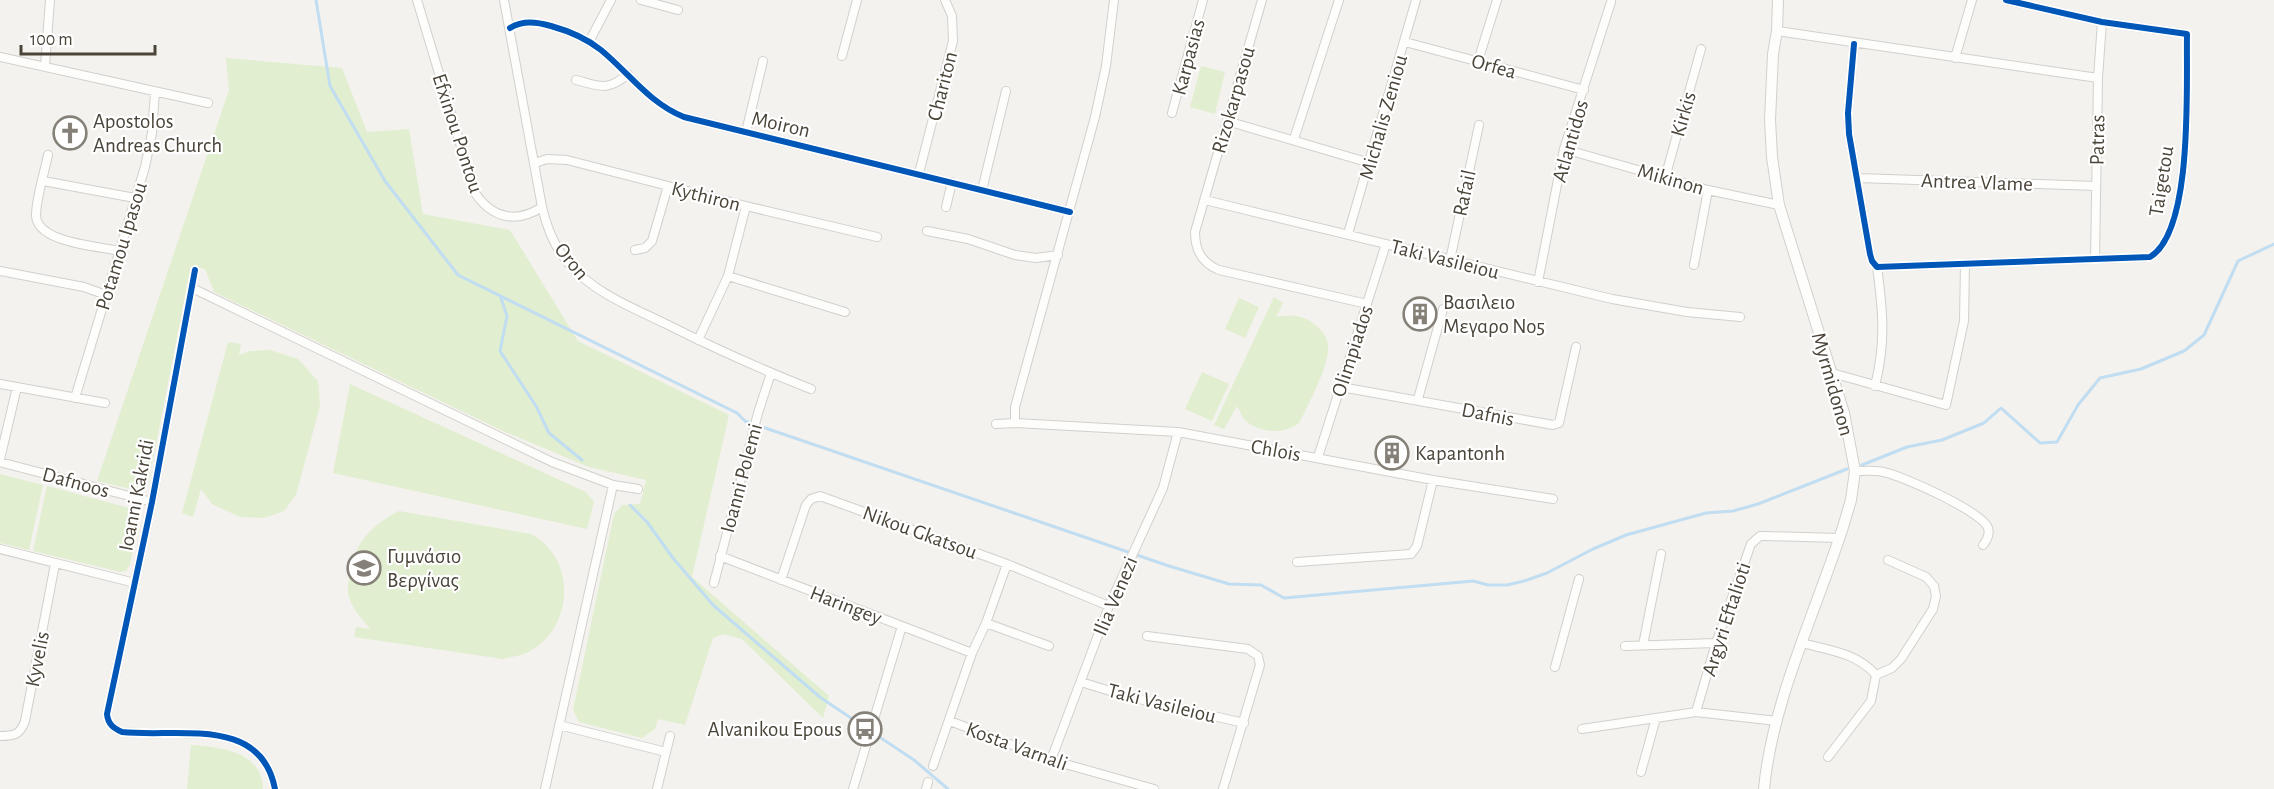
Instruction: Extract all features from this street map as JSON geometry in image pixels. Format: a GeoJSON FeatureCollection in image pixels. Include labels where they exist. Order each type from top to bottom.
{"type":"FeatureCollection","features":[{"type":"Feature","properties":{"kind":"street"},"geometry":{"type":"LineString","coordinates":[[45,66],[50,0]]}},
{"type":"Feature","properties":{"kind":"street","name":"Efxinou Pontou"},"geometry":{"type":"LineString","coordinates":[[417,0],[475,192],[488,208],[508,216],[530,215],[542,207]]}},
{"type":"Feature","properties":{"kind":"street","name":"Oron"},"geometry":{"type":"LineString","coordinates":[[504,0],[542,207],[546,225],[559,249],[581,276],[605,294],[698,340],[811,389]]}},
{"type":"Feature","properties":{"kind":"street"},"geometry":{"type":"LineString","coordinates":[[589,42],[611,0]]}},
{"type":"Feature","properties":{"kind":"street"},"geometry":{"type":"LineString","coordinates":[[641,0],[678,10]]}},
{"type":"Feature","properties":{"kind":"street"},"geometry":{"type":"LineString","coordinates":[[842,56],[857,0]]}},
{"type":"Feature","properties":{"kind":"street","name":"Chariton"},"geometry":{"type":"LineString","coordinates":[[919,173],[953,41],[952,16],[945,0]]}},
{"type":"Feature","properties":{"kind":"street"},"geometry":{"type":"LineString","coordinates":[[1015,423],[1015,407],[1095,117],[1106,66],[1114,0]]}},
{"type":"Feature","properties":{"kind":"street","name":"Karpasias"},"geometry":{"type":"LineString","coordinates":[[1172,113],[1203,0]]}},
{"type":"Feature","properties":{"kind":"street","name":"Rizokarpasou"},"geometry":{"type":"LineString","coordinates":[[1262,0],[1195,238],[1199,254],[1207,263],[1219,270],[1367,304]]}},
{"type":"Feature","properties":{"kind":"street"},"geometry":{"type":"LineString","coordinates":[[1294,139],[1339,0]]}},
{"type":"Feature","properties":{"kind":"street","name":"Michalis Zeniou"},"geometry":{"type":"LineString","coordinates":[[1348,234],[1416,0]]}},
{"type":"Feature","properties":{"kind":"street"},"geometry":{"type":"LineString","coordinates":[[1478,61],[1497,0]]}},
{"type":"Feature","properties":{"kind":"street","name":"Myrmidonon"},"geometry":{"type":"LineString","coordinates":[[1764,789],[1767,761],[1777,721],[1851,500],[1855,471],[1844,413],[1779,205],[1772,157],[1770,120],[1778,0]]}},
{"type":"Feature","properties":{"kind":"street"},"geometry":{"type":"LineString","coordinates":[[1955,58],[1972,0]]}},
{"type":"Feature","properties":{"kind":"street","name":"Taigetou"},"geometry":{"type":"LineString","coordinates":[[1877,267],[2142,259],[2156,253],[2174,220],[2184,168],[2187,34],[2102,22],[2006,0]]}},
{"type":"Feature","properties":{"kind":"street","name":"Atlantidos"},"geometry":{"type":"LineString","coordinates":[[1538,282],[1564,149],[1611,2]]}},
{"type":"Feature","properties":{"kind":"street","name":"Moiron"},"geometry":{"type":"LineString","coordinates":[[510,28],[523,22],[544,24],[574,33],[599,48],[651,97],[674,113],[1070,212]]}},
{"type":"Feature","properties":{"kind":"street","name":"Patras"},"geometry":{"type":"LineString","coordinates":[[2095,259],[2098,78],[2102,22]]}},
{"type":"Feature","properties":{"kind":"street"},"geometry":{"type":"LineString","coordinates":[[1777,32],[2098,78]]}},
{"type":"Feature","properties":{"kind":"street","name":"Orfea"},"geometry":{"type":"LineString","coordinates":[[1405,42],[1584,90]]}},
{"type":"Feature","properties":{"kind":"street"},"geometry":{"type":"LineString","coordinates":[[1854,44],[1848,113],[1849,134],[1870,254],[1877,267],[1883,311],[1882,358],[1875,386]]}},
{"type":"Feature","properties":{"kind":"street","name":"Kirkis"},"geometry":{"type":"LineString","coordinates":[[1665,178],[1701,50]]}},
{"type":"Feature","properties":{"kind":"street"},"geometry":{"type":"LineString","coordinates":[[0,57],[208,103]]}},
{"type":"Feature","properties":{"kind":"street"},"geometry":{"type":"LineString","coordinates":[[746,132],[764,61]]}},
{"type":"Feature","properties":{"kind":"street"},"geometry":{"type":"LineString","coordinates":[[576,80],[609,86],[616,84],[627,74]]}},
{"type":"Feature","properties":{"kind":"street"},"geometry":{"type":"LineString","coordinates":[[982,190],[1006,91]]}},
{"type":"Feature","properties":{"kind":"street","name":"Potamou Ipasou"},"geometry":{"type":"LineString","coordinates":[[75,398],[149,150],[155,92]]}},
{"type":"Feature","properties":{"kind":"street"},"geometry":{"type":"LineString","coordinates":[[1227,121],[1370,163]]}},
{"type":"Feature","properties":{"kind":"street","name":"Rafail"},"geometry":{"type":"LineString","coordinates":[[1450,260],[1479,125]]}},
{"type":"Feature","properties":{"kind":"street","name":"Mikinon"},"geometry":{"type":"LineString","coordinates":[[1564,149],[1708,190],[1779,205]]}},
{"type":"Feature","properties":{"kind":"street"},"geometry":{"type":"LineString","coordinates":[[48,154],[36,215],[42,229],[57,238],[120,251]]}},
{"type":"Feature","properties":{"kind":"street","name":"Kythiron"},"geometry":{"type":"LineString","coordinates":[[535,163],[547,159],[567,160],[877,237]]}},
{"type":"Feature","properties":{"kind":"street","name":"Antrea Vlame"},"geometry":{"type":"LineString","coordinates":[[1858,178],[2096,186]]}},
{"type":"Feature","properties":{"kind":"street"},"geometry":{"type":"LineString","coordinates":[[43,181],[135,198]]}},
{"type":"Feature","properties":{"kind":"street"},"geometry":{"type":"LineString","coordinates":[[946,207],[952,182]]}},
{"type":"Feature","properties":{"kind":"street"},"geometry":{"type":"LineString","coordinates":[[635,250],[645,248],[651,241],[668,186]]}},
{"type":"Feature","properties":{"kind":"street"},"geometry":{"type":"LineString","coordinates":[[1694,265],[1708,190]]}},
{"type":"Feature","properties":{"kind":"street","name":"Taki Vasileiou"},"geometry":{"type":"LineString","coordinates":[[1205,200],[1538,282],[1687,312],[1740,317]]}},
{"type":"Feature","properties":{"kind":"street"},"geometry":{"type":"LineString","coordinates":[[698,340],[728,276],[746,206]]}},
{"type":"Feature","properties":{"kind":"street"},"geometry":{"type":"LineString","coordinates":[[927,231],[968,239],[1015,255],[1036,258],[1058,255]]}},
{"type":"Feature","properties":{"kind":"street","name":"Olimpiados"},"geometry":{"type":"LineString","coordinates":[[1318,458],[1386,244]]}},
{"type":"Feature","properties":{"kind":"street"},"geometry":{"type":"LineString","coordinates":[[1832,374],[1946,405],[1964,321],[1965,264]]}},
{"type":"Feature","properties":{"kind":"street","name":"Ioanni Kakridi"},"geometry":{"type":"LineString","coordinates":[[195,270],[152,502],[107,714],[111,726],[122,732],[217,735],[240,741],[254,750],[264,761],[270,772],[274,789]]}},
{"type":"Feature","properties":{"kind":"street"},"geometry":{"type":"LineString","coordinates":[[0,271],[84,288],[106,295]]}},
{"type":"Feature","properties":{"kind":"street"},"geometry":{"type":"LineString","coordinates":[[728,276],[845,312]]}},
{"type":"Feature","properties":{"kind":"street"},"geometry":{"type":"LineString","coordinates":[[192,288],[552,462],[613,485],[638,489]]}},
{"type":"Feature","properties":{"kind":"street"},"geometry":{"type":"LineString","coordinates":[[1418,399],[1443,309]]}},
{"type":"Feature","properties":{"kind":"street","name":"Dafnis"},"geometry":{"type":"LineString","coordinates":[[1341,387],[1553,425],[1559,423],[1576,347]]}},
{"type":"Feature","properties":{"kind":"street","name":"Ioanni Polemi"},"geometry":{"type":"LineString","coordinates":[[714,583],[753,431],[771,373]]}},
{"type":"Feature","properties":{"kind":"street"},"geometry":{"type":"LineString","coordinates":[[0,384],[105,404]]}},
{"type":"Feature","properties":{"kind":"street"},"geometry":{"type":"LineString","coordinates":[[0,461],[17,387]]}},
{"type":"Feature","properties":{"kind":"street","name":"Chlois"},"geometry":{"type":"LineString","coordinates":[[996,424],[1015,423],[1178,432],[1433,480],[1553,499]]}},
{"type":"Feature","properties":{"kind":"street","name":"Ilia Venezi"},"geometry":{"type":"LineString","coordinates":[[1051,760],[1109,606],[1163,488],[1178,432]]}},
{"type":"Feature","properties":{"kind":"street","name":"Dafnoos"},"geometry":{"type":"LineString","coordinates":[[0,461],[152,502]]}},
{"type":"Feature","properties":{"kind":"street"},"geometry":{"type":"LineString","coordinates":[[1855,471],[1889,473],[1929,490],[1977,515],[1988,528],[1987,539],[1983,545]]}},
{"type":"Feature","properties":{"kind":"street"},"geometry":{"type":"LineString","coordinates":[[1297,562],[1411,554],[1417,546],[1433,480]]}},
{"type":"Feature","properties":{"kind":"street"},"geometry":{"type":"LineString","coordinates":[[545,789],[613,485]]}},
{"type":"Feature","properties":{"kind":"street","name":"Nikou Gkatsou"},"geometry":{"type":"LineString","coordinates":[[781,580],[806,505],[811,499],[820,496],[1006,564],[1109,606]]}},
{"type":"Feature","properties":{"kind":"street","name":"Argyri Eftalioti"},"geometry":{"type":"LineString","coordinates":[[1696,712],[1747,551],[1755,539],[1765,536],[1839,538]]}},
{"type":"Feature","properties":{"kind":"street"},"geometry":{"type":"LineString","coordinates":[[0,549],[135,582]]}},
{"type":"Feature","properties":{"kind":"street"},"geometry":{"type":"LineString","coordinates":[[1643,645],[1661,554]]}},
{"type":"Feature","properties":{"kind":"street","name":"Haringey"},"geometry":{"type":"LineString","coordinates":[[720,556],[972,654]]}},
{"type":"Feature","properties":{"kind":"street"},"geometry":{"type":"LineString","coordinates":[[1876,675],[1892,669],[1901,659],[1933,609],[1936,597],[1934,586],[1926,577],[1888,560]]}},
{"type":"Feature","properties":{"kind":"street","name":"Kyvelis"},"geometry":{"type":"LineString","coordinates":[[0,736],[16,735],[21,731],[25,722],[55,564]]}},
{"type":"Feature","properties":{"kind":"street"},"geometry":{"type":"LineString","coordinates":[[933,766],[1006,564]]}},
{"type":"Feature","properties":{"kind":"street"},"geometry":{"type":"LineString","coordinates":[[1555,668],[1580,579]]}},
{"type":"Feature","properties":{"kind":"street"},"geometry":{"type":"LineString","coordinates":[[986,623],[1049,646]]}},
{"type":"Feature","properties":{"kind":"street"},"geometry":{"type":"LineString","coordinates":[[853,789],[902,626]]}},
{"type":"Feature","properties":{"kind":"street"},"geometry":{"type":"LineString","coordinates":[[1147,636],[1248,649],[1260,660],[1244,723],[1222,789]]}},
{"type":"Feature","properties":{"kind":"street"},"geometry":{"type":"LineString","coordinates":[[1625,646],[1716,643]]}},
{"type":"Feature","properties":{"kind":"street"},"geometry":{"type":"LineString","coordinates":[[1802,643],[1857,659],[1867,665],[1876,675]]}},
{"type":"Feature","properties":{"kind":"street"},"geometry":{"type":"LineString","coordinates":[[1828,757],[1871,701],[1876,675]]}},
{"type":"Feature","properties":{"kind":"street","name":"Taki Vasileiou"},"geometry":{"type":"LineString","coordinates":[[1081,682],[1145,701],[1244,723]]}},
{"type":"Feature","properties":{"kind":"street"},"geometry":{"type":"LineString","coordinates":[[1582,729],[1696,712],[1777,721]]}},
{"type":"Feature","properties":{"kind":"street"},"geometry":{"type":"LineString","coordinates":[[1641,772],[1656,718]]}},
{"type":"Feature","properties":{"kind":"street","name":"Kosta Varnali"},"geometry":{"type":"LineString","coordinates":[[950,721],[1051,760],[1154,789]]}},
{"type":"Feature","properties":{"kind":"street"},"geometry":{"type":"LineString","coordinates":[[559,725],[666,752]]}},
{"type":"Feature","properties":{"kind":"street"},"geometry":{"type":"LineString","coordinates":[[657,789],[670,736]]}},
{"type":"Feature","properties":{"kind":"green space"},"geometry":{"type":"Polygon","coordinates":[[[226,58],[342,68],[367,132],[409,129],[423,214],[510,230],[578,341],[729,415],[692,577],[829,696],[823,718],[742,639],[723,634],[713,638],[685,725],[658,719],[655,729],[642,738],[579,722],[573,710],[614,514],[622,505],[640,504],[646,480],[589,467],[503,431],[214,292],[205,269],[191,266],[149,480],[145,486],[135,490],[97,481],[229,90],[226,58]]]}},
{"type":"Feature","properties":{"kind":"green space"},"geometry":{"type":"Polygon","coordinates":[[[1201,66],[1225,72],[1215,114],[1190,107],[1201,66]]]}},
{"type":"Feature","properties":{"kind":"green space"},"geometry":{"type":"Polygon","coordinates":[[[1274,297],[1283,303],[1276,317],[1292,316],[1307,319],[1319,328],[1327,340],[1327,359],[1314,393],[1300,422],[1288,429],[1274,431],[1253,426],[1244,419],[1237,406],[1224,429],[1214,425],[1274,297]]]}},
{"type":"Feature","properties":{"kind":"green space"},"geometry":{"type":"Polygon","coordinates":[[[1239,298],[1259,307],[1245,338],[1225,329],[1239,298]]]}},
{"type":"Feature","properties":{"kind":"green space"},"geometry":{"type":"Polygon","coordinates":[[[228,342],[241,344],[239,355],[250,351],[270,350],[298,359],[318,381],[320,406],[296,495],[284,511],[264,518],[240,517],[212,504],[201,489],[193,517],[182,513],[228,342]]]}},
{"type":"Feature","properties":{"kind":"green space"},"geometry":{"type":"Polygon","coordinates":[[[1202,372],[1229,384],[1212,421],[1185,409],[1202,372]]]}},
{"type":"Feature","properties":{"kind":"green space"},"geometry":{"type":"Polygon","coordinates":[[[350,384],[586,492],[594,502],[587,529],[333,473],[350,384]]]}},
{"type":"Feature","properties":{"kind":"green space"},"geometry":{"type":"Polygon","coordinates":[[[0,474],[43,485],[29,550],[0,543],[0,474]]]}},
{"type":"Feature","properties":{"kind":"green space"},"geometry":{"type":"Polygon","coordinates":[[[47,486],[133,509],[139,522],[130,564],[126,571],[121,572],[33,551],[47,486]]]}},
{"type":"Feature","properties":{"kind":"green space"},"geometry":{"type":"Polygon","coordinates":[[[399,511],[531,534],[546,545],[557,560],[563,577],[564,595],[561,612],[554,629],[542,643],[526,653],[503,659],[354,637],[356,627],[370,629],[360,617],[348,593],[355,553],[373,529],[399,511]]]}},
{"type":"Feature","properties":{"kind":"green space"},"geometry":{"type":"Polygon","coordinates":[[[191,745],[226,750],[247,759],[261,776],[263,789],[187,789],[191,745]]]}},
{"type":"Feature","properties":{"kind":"waterway"},"geometry":{"type":"LineString","coordinates":[[316,0],[330,86],[385,181],[458,275],[737,413],[745,421],[1169,566],[1229,584],[1261,585],[1284,598],[1473,581],[1488,585],[1507,585],[1547,573],[1626,535],[1706,513],[1733,511],[1758,504],[1847,469]]}},
{"type":"Feature","properties":{"kind":"waterway"},"geometry":{"type":"LineString","coordinates":[[1862,465],[1907,447],[1942,440],[1984,423],[2001,408],[2040,443],[2057,442],[2078,405],[2100,378],[2141,369],[2184,351],[2204,335],[2238,261],[2274,244]]}},
{"type":"Feature","properties":{"kind":"waterway"},"geometry":{"type":"LineString","coordinates":[[501,298],[507,316],[500,351],[536,406],[549,433],[582,460]]}},
{"type":"Feature","properties":{"kind":"waterway"},"geometry":{"type":"LineString","coordinates":[[630,505],[647,522],[673,558],[713,605],[821,698],[914,760],[948,789]]}},
{"type":"Feature","properties":{"kind":"cycle path"},"geometry":{"type":"LineString","coordinates":[[1854,44],[1848,113],[1849,134],[1870,254],[1877,267],[2150,257],[2164,242],[2174,218],[2181,188],[2185,154],[2187,34],[2102,22],[2006,0]]}},
{"type":"Feature","properties":{"kind":"cycle path"},"geometry":{"type":"LineString","coordinates":[[510,28],[530,22],[541,23],[583,38],[601,50],[660,104],[684,117],[1070,212]]}},
{"type":"Feature","properties":{"kind":"cycle path"},"geometry":{"type":"LineString","coordinates":[[195,270],[152,502],[107,714],[112,725],[122,732],[191,733],[235,740],[253,750],[267,766],[275,789]]}},
{"type":"Feature","properties":{"kind":"place","name":"Apostolos Andreas Church"},"geometry":{"type":"Point","coordinates":[70,133]}},
{"type":"Feature","properties":{"kind":"place","name":"Βασιλειο Μεγαρο Νο5"},"geometry":{"type":"Point","coordinates":[1420,314]}},
{"type":"Feature","properties":{"kind":"place","name":"Kapantonh"},"geometry":{"type":"Point","coordinates":[1392,453]}},
{"type":"Feature","properties":{"kind":"place","name":"Γυμνάσιο Βεργίνας"},"geometry":{"type":"Point","coordinates":[364,568]}},
{"type":"Feature","properties":{"kind":"place","name":"Alvanikou Epous"},"geometry":{"type":"Point","coordinates":[865,729]}}]}
